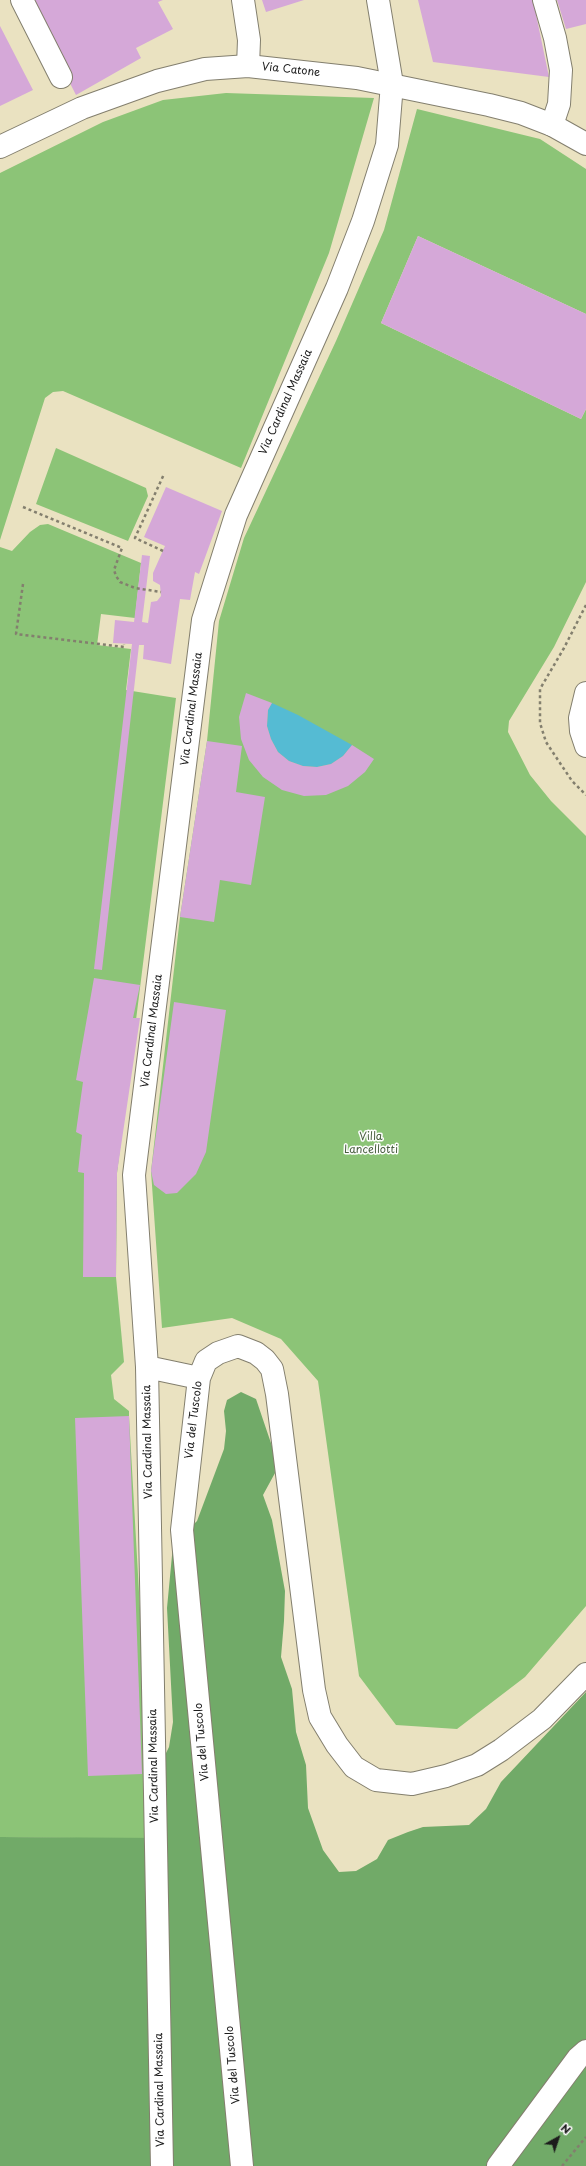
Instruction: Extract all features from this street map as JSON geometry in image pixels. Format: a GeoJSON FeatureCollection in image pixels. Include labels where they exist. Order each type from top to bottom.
{"type":"FeatureCollection","features":[{"type":"Feature","properties":{"kind":"street"},"geometry":{"type":"LineString","coordinates":[[22,0],[61,77]]}},
{"type":"Feature","properties":{"kind":"street"},"geometry":{"type":"LineString","coordinates":[[244,0],[249,40],[248,66]]}},
{"type":"Feature","properties":{"kind":"street","name":"Via Cardinal Massaia"},"geometry":{"type":"LineString","coordinates":[[162,2166],[147,1367],[134,1176],[203,620],[236,515],[337,288],[363,221],[387,145],[392,84],[378,0]]}},
{"type":"Feature","properties":{"kind":"street"},"geometry":{"type":"LineString","coordinates":[[544,0],[555,38],[561,70],[559,104],[552,125]]}},
{"type":"Feature","properties":{"kind":"street","name":"Via Catone"},"geometry":{"type":"LineString","coordinates":[[0,147],[82,108],[157,81],[205,70],[248,66],[314,72],[392,84],[506,109],[552,125],[586,144]]}},
{"type":"Feature","properties":{"kind":"street"},"geometry":{"type":"LineString","coordinates":[[586,693],[580,718],[586,746]]}},
{"type":"Feature","properties":{"kind":"street","name":"Via del Tuscolo"},"geometry":{"type":"LineString","coordinates":[[242,2166],[182,1530],[199,1378],[206,1361],[218,1353],[238,1346],[256,1353],[265,1360],[272,1369],[278,1401],[314,1690],[320,1717],[337,1745],[354,1767],[376,1780],[412,1784],[446,1776],[477,1765],[501,1750],[542,1719],[586,1674]]}},
{"type":"Feature","properties":{"kind":"street","name":"Via Cardinal Massaia"},"geometry":{"type":"LineString","coordinates":[[147,1367],[199,1378]]}},
{"type":"Feature","properties":{"kind":"street"},"geometry":{"type":"LineString","coordinates":[[498,2166],[578,2058],[586,2051]]}},
{"type":"Feature","properties":{"kind":"path"},"geometry":{"type":"LineString","coordinates":[[163,551],[135,538],[164,474]]}},
{"type":"Feature","properties":{"kind":"path"},"geometry":{"type":"LineString","coordinates":[[23,507],[122,548],[114,570],[120,582],[135,588],[162,592]]}},
{"type":"Feature","properties":{"kind":"path"},"geometry":{"type":"LineString","coordinates":[[23,584],[16,634],[124,647],[124,644]]}},
{"type":"Feature","properties":{"kind":"path"},"geometry":{"type":"LineString","coordinates":[[540,689],[564,648],[586,605]]}},
{"type":"Feature","properties":{"kind":"path"},"geometry":{"type":"LineString","coordinates":[[562,2166],[586,2137]]}},
{"type":"Feature","properties":{"kind":"green space"},"geometry":{"type":"Polygon","coordinates":[[[226,93],[374,98],[329,253],[241,468],[63,391],[53,392],[45,398],[0,540],[0,173],[103,122],[163,100],[226,93]]]}},
{"type":"Feature","properties":{"kind":"green space","name":"Villa Lancellotti"},"geometry":{"type":"Polygon","coordinates":[[[417,109],[540,139],[586,169],[586,314],[418,236],[381,323],[581,419],[586,409],[586,582],[554,647],[509,721],[508,732],[530,775],[551,801],[586,836],[586,1606],[525,1677],[457,1729],[396,1725],[359,1676],[318,1381],[281,1339],[232,1318],[162,1328],[151,1171],[180,917],[207,741],[219,621],[244,538],[336,341],[384,230],[417,109]]]}},
{"type":"Feature","properties":{"kind":"green space"},"geometry":{"type":"Polygon","coordinates":[[[56,448],[146,488],[148,496],[128,541],[36,504],[56,448]]]}},
{"type":"Feature","properties":{"kind":"green space"},"geometry":{"type":"Polygon","coordinates":[[[48,524],[141,563],[135,618],[101,614],[97,645],[131,649],[126,690],[176,698],[117,1173],[116,1277],[124,1362],[111,1375],[114,1399],[129,1411],[153,1839],[0,1837],[0,547],[12,551],[30,532],[40,525],[48,524]]]}},
{"type":"Feature","properties":{"kind":"green space"},"geometry":{"type":"Polygon","coordinates":[[[241,1392],[256,1399],[274,1452],[275,1473],[263,1495],[272,1520],[285,1591],[281,1657],[292,1689],[296,1732],[306,1765],[308,1808],[323,1850],[339,1872],[356,1871],[377,1859],[388,1840],[408,1832],[423,1827],[469,1825],[486,1809],[501,1782],[586,1692],[586,2166],[0,2166],[0,1837],[166,1838],[164,1757],[169,1747],[173,1722],[167,1608],[173,1545],[197,1521],[224,1449],[226,1431],[224,1411],[227,1400],[241,1392]]]}},
{"type":"Feature","properties":{"kind":"water"},"geometry":{"type":"Polygon","coordinates":[[[272,703],[298,715],[352,745],[343,756],[331,764],[317,767],[303,766],[289,761],[278,752],[271,739],[267,726],[268,710],[272,703]]]}},
{"type":"Feature","properties":{"kind":"building"},"geometry":{"type":"Polygon","coordinates":[[[28,0],[163,0],[158,2],[173,29],[136,48],[141,58],[76,95],[28,0]]]}},
{"type":"Feature","properties":{"kind":"building"},"geometry":{"type":"Polygon","coordinates":[[[262,0],[304,0],[266,12],[262,0]]]}},
{"type":"Feature","properties":{"kind":"building"},"geometry":{"type":"Polygon","coordinates":[[[418,0],[533,0],[549,77],[433,62],[418,0]]]}},
{"type":"Feature","properties":{"kind":"building"},"geometry":{"type":"Polygon","coordinates":[[[557,0],[586,0],[586,24],[566,29],[557,0]]]}},
{"type":"Feature","properties":{"kind":"building"},"geometry":{"type":"Polygon","coordinates":[[[0,26],[33,90],[0,106],[0,26]]]}},
{"type":"Feature","properties":{"kind":"building"},"geometry":{"type":"Polygon","coordinates":[[[418,236],[586,314],[586,409],[581,419],[381,323],[418,236]]]}},
{"type":"Feature","properties":{"kind":"building"},"geometry":{"type":"Polygon","coordinates":[[[166,487],[222,511],[199,574],[195,572],[190,600],[180,599],[171,664],[143,659],[144,645],[139,645],[102,970],[94,969],[132,644],[113,643],[115,620],[134,622],[142,555],[150,556],[142,622],[148,623],[151,602],[157,601],[161,596],[160,585],[153,581],[153,573],[165,546],[144,537],[166,487]]]}},
{"type":"Feature","properties":{"kind":"building"},"geometry":{"type":"Polygon","coordinates":[[[246,693],[272,703],[268,710],[267,726],[271,739],[278,752],[289,761],[303,766],[317,767],[331,764],[343,756],[352,745],[374,759],[365,772],[348,786],[326,795],[304,796],[282,790],[263,777],[249,760],[241,739],[239,717],[246,693]]]}},
{"type":"Feature","properties":{"kind":"building"},"geometry":{"type":"Polygon","coordinates":[[[207,741],[242,746],[236,792],[265,797],[251,885],[220,880],[214,922],[180,917],[207,741]]]}},
{"type":"Feature","properties":{"kind":"building"},"geometry":{"type":"Polygon","coordinates":[[[94,978],[140,985],[133,1018],[140,1018],[117,1173],[116,1277],[83,1277],[84,1173],[78,1172],[82,1135],[76,1132],[83,1082],[76,1080],[94,978]]]}},
{"type":"Feature","properties":{"kind":"building"},"geometry":{"type":"Polygon","coordinates":[[[174,1002],[226,1010],[206,1152],[196,1174],[177,1193],[166,1194],[154,1185],[151,1171],[174,1002]]]}},
{"type":"Feature","properties":{"kind":"building"},"geometry":{"type":"Polygon","coordinates":[[[129,1416],[142,1774],[88,1776],[75,1418],[129,1416]]]}}]}
